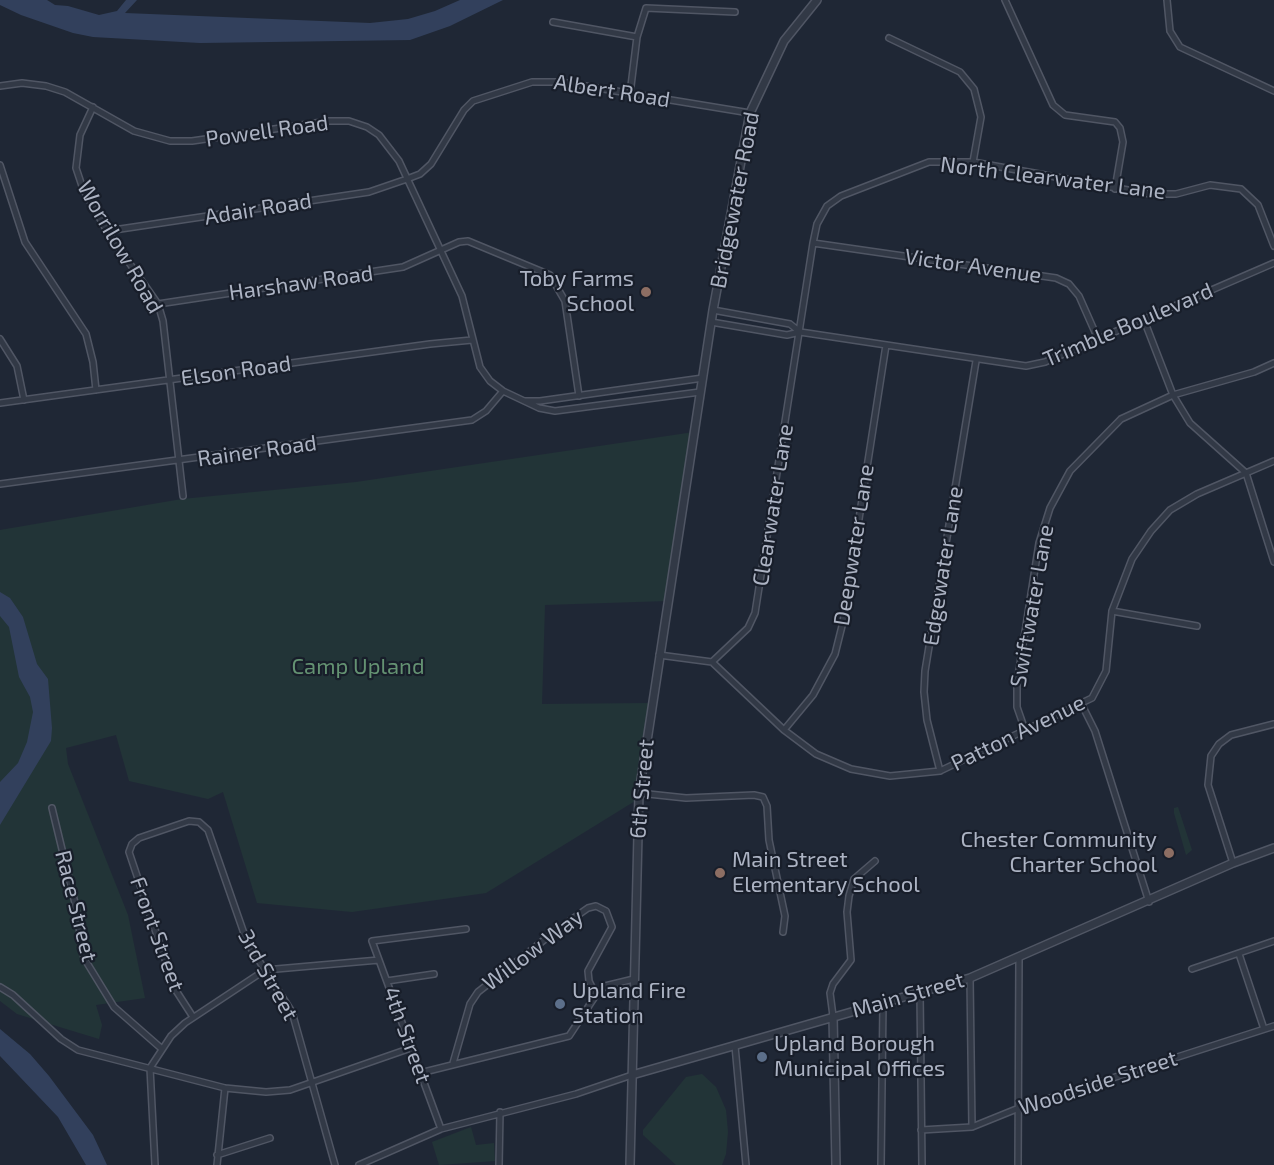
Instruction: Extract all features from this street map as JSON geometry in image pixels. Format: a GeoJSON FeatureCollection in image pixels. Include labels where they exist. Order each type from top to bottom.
{"type":"FeatureCollection","features":[{"type":"Feature","properties":{"kind":"street","name":"Bridgewater Road"},"geometry":{"type":"LineString","coordinates":[[696,417],[713,310],[750,113],[774,57],[793,28],[817,0]]}},
{"type":"Feature","properties":{"kind":"street"},"geometry":{"type":"LineString","coordinates":[[1005,0],[1053,105],[1065,115],[1115,122],[1120,128],[1123,142],[1114,189]]}},
{"type":"Feature","properties":{"kind":"street"},"geometry":{"type":"LineString","coordinates":[[1167,0],[1170,31],[1180,47],[1274,91]]}},
{"type":"Feature","properties":{"kind":"street"},"geometry":{"type":"LineString","coordinates":[[630,94],[637,37],[646,8],[735,12]]}},
{"type":"Feature","properties":{"kind":"street"},"geometry":{"type":"LineString","coordinates":[[553,22],[637,37]]}},
{"type":"Feature","properties":{"kind":"street"},"geometry":{"type":"LineString","coordinates":[[889,38],[960,72],[974,89],[981,117],[973,162]]}},
{"type":"Feature","properties":{"kind":"street","name":"Albert Road"},"geometry":{"type":"LineString","coordinates":[[407,179],[420,174],[431,164],[464,110],[473,101],[484,96],[547,80],[750,113]]}},
{"type":"Feature","properties":{"kind":"street","name":"Powell Road"},"geometry":{"type":"LineString","coordinates":[[0,86],[22,83],[46,86],[65,92],[134,131],[170,141],[192,141],[329,121],[349,121],[379,135],[390,146],[462,296],[480,367],[490,381],[520,401],[555,411],[700,392]]}},
{"type":"Feature","properties":{"kind":"street","name":"Worrilow Road"},"geometry":{"type":"LineString","coordinates":[[93,107],[80,135],[76,168],[83,189],[107,231],[158,304],[163,321],[171,381],[183,496]]}},
{"type":"Feature","properties":{"kind":"street","name":"North Clearwater Lane"},"geometry":{"type":"LineString","coordinates":[[800,332],[813,243],[826,206],[841,196],[929,162],[973,162],[1114,189],[1165,195],[1210,185],[1240,189],[1258,205],[1274,246]]}},
{"type":"Feature","properties":{"kind":"street"},"geometry":{"type":"LineString","coordinates":[[0,165],[25,242],[86,334],[93,362],[96,390]]}},
{"type":"Feature","properties":{"kind":"street","name":"Adair Road"},"geometry":{"type":"LineString","coordinates":[[107,231],[369,192],[407,179]]}},
{"type":"Feature","properties":{"kind":"street","name":"Harshaw Road"},"geometry":{"type":"LineString","coordinates":[[158,304],[363,275],[403,267],[441,250],[468,242],[550,275],[565,301],[579,396]]}},
{"type":"Feature","properties":{"kind":"street","name":"Victor Avenue"},"geometry":{"type":"LineString","coordinates":[[813,243],[1056,278],[1068,284],[1079,296],[1098,339]]}},
{"type":"Feature","properties":{"kind":"street","name":"Trimble Boulevard"},"geometry":{"type":"LineString","coordinates":[[711,322],[787,335],[800,332],[976,361],[1026,366],[1046,362],[1274,263]]}},
{"type":"Feature","properties":{"kind":"street","name":"Trimble Boulevard"},"geometry":{"type":"LineString","coordinates":[[713,310],[790,324],[800,332]]}},
{"type":"Feature","properties":{"kind":"street"},"geometry":{"type":"LineString","coordinates":[[1144,320],[1173,394],[1190,423],[1246,473],[1273,558]]}},
{"type":"Feature","properties":{"kind":"street","name":"Clearwater Lane"},"geometry":{"type":"LineString","coordinates":[[712,662],[747,628],[755,613],[800,332]]}},
{"type":"Feature","properties":{"kind":"street"},"geometry":{"type":"LineString","coordinates":[[0,339],[17,366],[24,400]]}},
{"type":"Feature","properties":{"kind":"street","name":"Elson Road"},"geometry":{"type":"LineString","coordinates":[[0,403],[472,340]]}},
{"type":"Feature","properties":{"kind":"street","name":"Deepwater Lane"},"geometry":{"type":"LineString","coordinates":[[784,730],[813,695],[835,654],[843,622],[886,345]]}},
{"type":"Feature","properties":{"kind":"street","name":"Edgewater Lane"},"geometry":{"type":"LineString","coordinates":[[940,771],[927,720],[925,671],[976,361]]}},
{"type":"Feature","properties":{"kind":"street","name":"Swiftwater Lane"},"geometry":{"type":"LineString","coordinates":[[1025,730],[1017,707],[1017,683],[1039,543],[1050,508],[1070,471],[1100,437],[1121,419],[1173,394],[1254,372],[1274,363]]}},
{"type":"Feature","properties":{"kind":"street"},"geometry":{"type":"LineString","coordinates":[[520,401],[540,401],[703,378]]}},
{"type":"Feature","properties":{"kind":"street","name":"Rainer Road"},"geometry":{"type":"LineString","coordinates":[[0,484],[472,420],[486,411],[503,391]]}},
{"type":"Feature","properties":{"kind":"street","name":"6th Street"},"geometry":{"type":"LineString","coordinates":[[630,1165],[639,793],[696,417]]}},
{"type":"Feature","properties":{"kind":"street","name":"Patton Avenue"},"geometry":{"type":"LineString","coordinates":[[712,662],[784,730],[816,754],[850,769],[890,776],[940,771],[1092,698],[1106,671],[1112,611],[1132,559],[1150,531],[1170,510],[1197,494],[1274,461]]}},
{"type":"Feature","properties":{"kind":"street"},"geometry":{"type":"LineString","coordinates":[[1112,611],[1197,626]]}},
{"type":"Feature","properties":{"kind":"street"},"geometry":{"type":"LineString","coordinates":[[659,655],[712,662]]}},
{"type":"Feature","properties":{"kind":"street"},"geometry":{"type":"LineString","coordinates":[[1082,703],[1095,731],[1149,902]]}},
{"type":"Feature","properties":{"kind":"street"},"geometry":{"type":"LineString","coordinates":[[1233,863],[1208,784],[1212,756],[1219,744],[1231,735],[1274,724]]}},
{"type":"Feature","properties":{"kind":"street"},"geometry":{"type":"LineString","coordinates":[[639,793],[686,798],[754,795],[763,797],[785,916],[783,932]]}},
{"type":"Feature","properties":{"kind":"street","name":"Race Street"},"geometry":{"type":"LineString","coordinates":[[52,808],[75,903],[84,958],[114,1007],[162,1049]]}},
{"type":"Feature","properties":{"kind":"street","name":"3rd Street"},"geometry":{"type":"LineString","coordinates":[[130,848],[139,838],[189,821],[202,824],[210,835],[240,925],[292,1012],[335,1165]]}},
{"type":"Feature","properties":{"kind":"street","name":"Front Street"},"geometry":{"type":"LineString","coordinates":[[130,848],[131,860],[170,977],[179,998],[193,1017]]}},
{"type":"Feature","properties":{"kind":"street","name":"Main Street"},"geometry":{"type":"LineString","coordinates":[[359,1165],[441,1129],[576,1094],[833,1016],[883,1004],[970,978],[1149,902],[1233,863],[1274,848]]}},
{"type":"Feature","properties":{"kind":"street"},"geometry":{"type":"LineString","coordinates":[[836,1165],[833,1016],[830,993],[833,984],[851,960],[847,912],[854,879],[874,861]]}},
{"type":"Feature","properties":{"kind":"street","name":"Willow Way"},"geometry":{"type":"LineString","coordinates":[[453,1064],[470,1004],[478,992],[588,908],[596,906],[606,911],[612,927],[588,971],[589,981],[596,995]]}},
{"type":"Feature","properties":{"kind":"street","name":"4th Street"},"geometry":{"type":"LineString","coordinates":[[441,1129],[372,941],[466,929]]}},
{"type":"Feature","properties":{"kind":"street"},"geometry":{"type":"LineString","coordinates":[[1192,969],[1274,941]]}},
{"type":"Feature","properties":{"kind":"street"},"geometry":{"type":"LineString","coordinates":[[1239,954],[1264,1029]]}},
{"type":"Feature","properties":{"kind":"street"},"geometry":{"type":"LineString","coordinates":[[1018,1165],[1019,958]]}},
{"type":"Feature","properties":{"kind":"street"},"geometry":{"type":"LineString","coordinates":[[155,1165],[150,1068],[171,1036],[193,1017],[265,970],[379,960]]}},
{"type":"Feature","properties":{"kind":"street"},"geometry":{"type":"LineString","coordinates":[[387,981],[434,974]]}},
{"type":"Feature","properties":{"kind":"street"},"geometry":{"type":"LineString","coordinates":[[420,1073],[568,1036],[596,995],[605,986],[634,978]]}},
{"type":"Feature","properties":{"kind":"street"},"geometry":{"type":"LineString","coordinates":[[970,978],[972,1127]]}},
{"type":"Feature","properties":{"kind":"street"},"geometry":{"type":"LineString","coordinates":[[0,987],[13,994],[61,1039],[78,1050],[225,1088],[280,1092],[313,1084],[411,1048]]}},
{"type":"Feature","properties":{"kind":"street"},"geometry":{"type":"LineString","coordinates":[[920,993],[922,1165]]}},
{"type":"Feature","properties":{"kind":"street"},"geometry":{"type":"LineString","coordinates":[[881,1165],[883,1004]]}},
{"type":"Feature","properties":{"kind":"street","name":"Woodside Street"},"geometry":{"type":"LineString","coordinates":[[921,1130],[972,1127],[1019,1108],[1274,1026]]}},
{"type":"Feature","properties":{"kind":"street"},"geometry":{"type":"LineString","coordinates":[[735,1046],[746,1165]]}},
{"type":"Feature","properties":{"kind":"street"},"geometry":{"type":"LineString","coordinates":[[217,1165],[225,1088]]}},
{"type":"Feature","properties":{"kind":"street"},"geometry":{"type":"LineString","coordinates":[[499,1165],[500,1112]]}},
{"type":"Feature","properties":{"kind":"street"},"geometry":{"type":"LineString","coordinates":[[217,1155],[270,1138]]}},
{"type":"Feature","properties":{"kind":"green space","name":"Camp Upland"},"geometry":{"type":"Polygon","coordinates":[[[694,432],[667,601],[545,605],[542,704],[653,703],[635,801],[486,893],[352,912],[257,903],[223,792],[208,799],[129,781],[116,735],[66,748],[68,764],[128,915],[145,998],[96,1005],[102,1025],[99,1039],[17,1014],[0,1001],[0,530],[182,499],[356,482],[694,432]]]}},
{"type":"Feature","properties":{"kind":"green space"},"geometry":{"type":"Polygon","coordinates":[[[1178,807],[1192,850],[1186,855],[1174,813],[1174,808],[1178,807]]]}},
{"type":"Feature","properties":{"kind":"green space"},"geometry":{"type":"Polygon","coordinates":[[[702,1074],[716,1087],[726,1110],[728,1132],[726,1154],[722,1165],[676,1165],[643,1135],[643,1130],[686,1077],[702,1074]]]}},
{"type":"Feature","properties":{"kind":"green space"},"geometry":{"type":"Polygon","coordinates":[[[471,1127],[476,1145],[494,1143],[495,1161],[439,1165],[432,1142],[471,1127]]]}},
{"type":"Feature","properties":{"kind":"water"},"geometry":{"type":"Polygon","coordinates":[[[0,0],[47,0],[55,5],[68,6],[99,15],[117,11],[126,0],[137,0],[125,13],[370,23],[408,19],[460,0],[503,0],[450,26],[410,40],[200,43],[93,37],[73,33],[21,15],[0,5],[0,0]]]}},
{"type":"Feature","properties":{"kind":"water"},"geometry":{"type":"Polygon","coordinates":[[[0,592],[10,598],[23,617],[37,664],[48,679],[52,728],[51,741],[0,825],[0,782],[18,763],[27,742],[33,712],[30,697],[19,677],[9,627],[0,616],[0,592]]]}},
{"type":"Feature","properties":{"kind":"water"},"geometry":{"type":"Polygon","coordinates":[[[0,1029],[30,1054],[49,1076],[93,1135],[107,1165],[86,1165],[58,1117],[0,1056],[0,1029]]]}},
{"type":"Feature","properties":{"kind":"place","name":"Toby Farms School"},"geometry":{"type":"Point","coordinates":[646,292]}},
{"type":"Feature","properties":{"kind":"place","name":"Chester Community Charter School"},"geometry":{"type":"Point","coordinates":[1169,853]}},
{"type":"Feature","properties":{"kind":"place","name":"Main Street Elementary School"},"geometry":{"type":"Point","coordinates":[720,873]}},
{"type":"Feature","properties":{"kind":"place","name":"Upland Fire Station"},"geometry":{"type":"Point","coordinates":[560,1004]}},
{"type":"Feature","properties":{"kind":"place","name":"Upland Borough Municipal Offices"},"geometry":{"type":"Point","coordinates":[762,1057]}}]}
